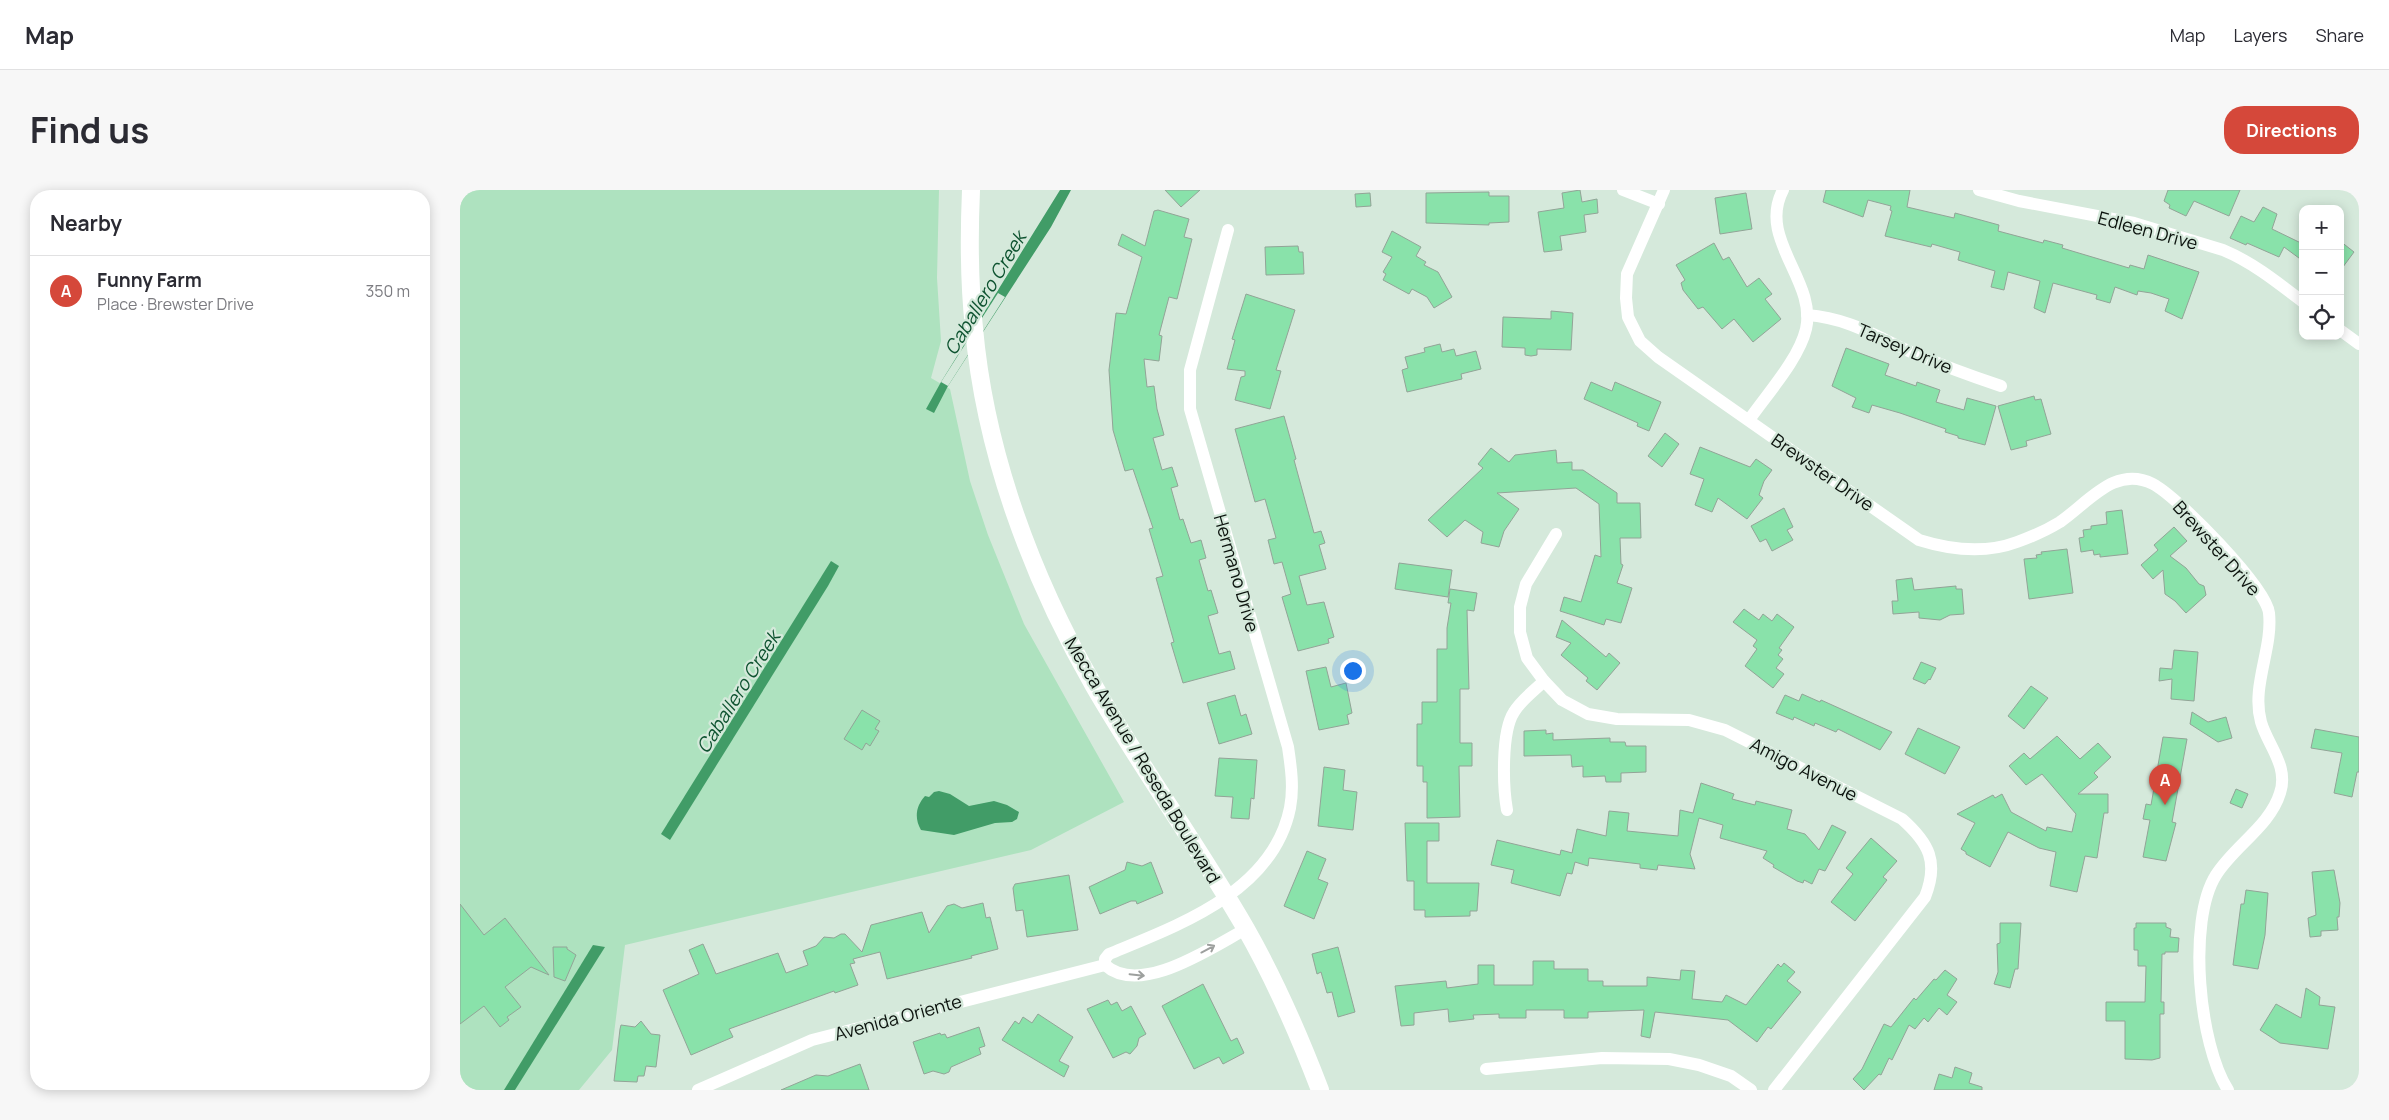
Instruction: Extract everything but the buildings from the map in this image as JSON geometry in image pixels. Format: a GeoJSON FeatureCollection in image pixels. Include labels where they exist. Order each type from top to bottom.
{"type":"FeatureCollection","features":[{"type":"Feature","properties":{"kind":"main road","name":"Mecca Avenue / Reseda Boulevard"},"geometry":{"type":"LineString","coordinates":[[971,190],[970,273],[975,336],[989,420],[1018,522],[1063,627],[1094,686],[1246,929],[1293,1023],[1320,1090]]}},
{"type":"Feature","properties":{"kind":"street"},"geometry":{"type":"LineString","coordinates":[[1623,190],[1660,204]]}},
{"type":"Feature","properties":{"kind":"street","name":"Brewster Drive"},"geometry":{"type":"LineString","coordinates":[[1664,190],[1660,204],[1627,274],[1626,298],[1628,318],[1640,341],[1658,357],[1920,540],[1944,548],[1969,551],[2015,543],[2058,523],[2118,479],[2138,477],[2156,485],[2174,499],[2208,532],[2263,597],[2269,612],[2268,644],[2259,696],[2261,721],[2282,772],[2280,792],[2272,809],[2216,873],[2206,894],[2200,917],[2198,943],[2200,984],[2210,1043],[2223,1082],[2228,1090]]}},
{"type":"Feature","properties":{"kind":"street"},"geometry":{"type":"LineString","coordinates":[[1749,420],[1797,351],[1806,330],[1805,300],[1781,244],[1777,221],[1779,197],[1783,190]]}},
{"type":"Feature","properties":{"kind":"street","name":"Edleen Drive"},"geometry":{"type":"LineString","coordinates":[[1979,190],[2019,201],[2134,223],[2223,250],[2269,276],[2299,299]]}},
{"type":"Feature","properties":{"kind":"street","name":"Hermano Drive"},"geometry":{"type":"LineString","coordinates":[[1226,897],[1263,866],[1279,840],[1290,808],[1292,781],[1288,747],[1190,409],[1190,370],[1228,230]]}},
{"type":"Feature","properties":{"kind":"street","name":"Tarsey Drive"},"geometry":{"type":"LineString","coordinates":[[1807,315],[1831,317],[1866,330],[1942,365],[2001,386]]}},
{"type":"Feature","properties":{"kind":"street"},"geometry":{"type":"LineString","coordinates":[[2344,333],[2359,344]]}},
{"type":"Feature","properties":{"kind":"street","name":"Amigo Avenue"},"geometry":{"type":"LineString","coordinates":[[1556,534],[1526,584],[1520,607],[1520,632],[1527,658],[1544,682],[1562,700],[1588,714],[1617,718],[1689,720],[1725,730],[1902,819],[1918,833],[1928,851],[1932,869],[1931,882],[1925,897],[1774,1090]]}},
{"type":"Feature","properties":{"kind":"street"},"geometry":{"type":"LineString","coordinates":[[1507,810],[1504,796],[1508,724],[1514,711],[1544,682]]}},
{"type":"Feature","properties":{"kind":"street"},"geometry":{"type":"LineString","coordinates":[[1226,897],[1162,932],[1109,954],[1105,959],[1104,966],[1112,971],[1150,976],[1186,961],[1246,929]]}},
{"type":"Feature","properties":{"kind":"street","name":"Avenida Oriente"},"geometry":{"type":"LineString","coordinates":[[698,1090],[812,1040],[1104,966]]}},
{"type":"Feature","properties":{"kind":"street"},"geometry":{"type":"LineString","coordinates":[[1486,1069],[1602,1058],[1669,1059],[1731,1076],[1751,1090]]}},
{"type":"Feature","properties":{"kind":"shaded area"},"geometry":{"type":"Polygon","coordinates":[[[460,190],[939,190],[937,278],[941,341],[931,378],[950,389],[970,481],[988,535],[1024,624],[1124,802],[1031,850],[625,945],[612,1050],[579,1090],[460,1090],[460,190]]]}},
{"type":"Feature","properties":{"kind":"shaded area"},"geometry":{"type":"Polygon","coordinates":[[[1060,190],[1071,190],[1051,227],[948,386],[934,413],[926,409],[941,382],[1060,190]]]}},
{"type":"Feature","properties":{"kind":"shaded area"},"geometry":{"type":"Polygon","coordinates":[[[831,561],[839,566],[828,586],[670,840],[661,834],[831,561]]]}},
{"type":"Feature","properties":{"kind":"shaded area"},"geometry":{"type":"Polygon","coordinates":[[[939,791],[950,794],[969,806],[994,801],[1007,805],[1019,812],[1017,819],[1012,822],[995,823],[954,835],[921,830],[917,821],[917,812],[920,804],[925,796],[929,797],[934,792],[939,791]]]}},
{"type":"Feature","properties":{"kind":"shaded area"},"geometry":{"type":"Polygon","coordinates":[[[593,945],[605,947],[515,1090],[504,1090],[593,945]]]}},
{"type":"Feature","properties":{"kind":"pier"},"geometry":{"type":"Polygon","coordinates":[[[998,293],[1005,297],[948,386],[941,382],[998,293]]]}},
{"type":"Feature","properties":{"kind":"place","name":"Funny Farm"},"geometry":{"type":"Point","coordinates":[2165,805]}},
{"type":"Feature","properties":{"kind":"water label","name":"Caballero Creek"},"geometry":{"type":"Point","coordinates":[985,293]}},
{"type":"Feature","properties":{"kind":"water label","name":"Caballero Creek"},"geometry":{"type":"Point","coordinates":[738,692]}}]}
